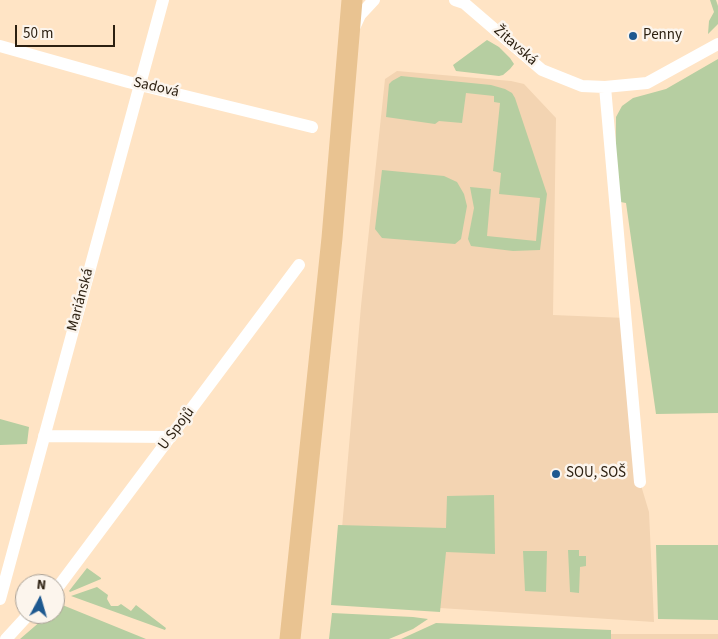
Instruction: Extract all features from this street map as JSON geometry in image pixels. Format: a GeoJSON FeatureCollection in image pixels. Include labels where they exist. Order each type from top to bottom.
{"type":"FeatureCollection","features":[{"type":"Feature","properties":{"kind":"main road"},"geometry":{"type":"LineString","coordinates":[[290,639],[332,238],[352,0]]}},
{"type":"Feature","properties":{"kind":"street","name":"Mariánská"},"geometry":{"type":"LineString","coordinates":[[0,599],[163,0]]}},
{"type":"Feature","properties":{"kind":"street"},"geometry":{"type":"LineString","coordinates":[[349,37],[360,15],[374,0]]}},
{"type":"Feature","properties":{"kind":"street","name":"Žitavská"},"geometry":{"type":"LineString","coordinates":[[460,1],[542,70],[582,86],[605,87],[647,83],[718,44]]}},
{"type":"Feature","properties":{"kind":"street","name":"Sadová"},"geometry":{"type":"LineString","coordinates":[[0,46],[140,84],[312,127]]}},
{"type":"Feature","properties":{"kind":"street"},"geometry":{"type":"LineString","coordinates":[[605,87],[640,482]]}},
{"type":"Feature","properties":{"kind":"street","name":"U Spojů"},"geometry":{"type":"LineString","coordinates":[[65,578],[299,265]]}},
{"type":"Feature","properties":{"kind":"street"},"geometry":{"type":"LineString","coordinates":[[44,436],[171,437]]}},
{"type":"Feature","properties":{"kind":"street"},"geometry":{"type":"LineString","coordinates":[[6,639],[20,624]]}},
{"type":"Feature","properties":{"kind":"shaded area"},"geometry":{"type":"Polygon","coordinates":[[[397,71],[511,81],[524,84],[556,118],[553,315],[626,318],[640,482],[649,512],[654,622],[440,608],[342,528],[361,306],[385,79],[397,71]]]}},
{"type":"Feature","properties":{"kind":"shaded area"},"geometry":{"type":"Polygon","coordinates":[[[611,634],[718,634],[718,639],[611,639],[611,634]]]}},
{"type":"Feature","properties":{"kind":"green space"},"geometry":{"type":"Polygon","coordinates":[[[710,0],[716,0],[718,6],[718,24],[708,34],[709,21],[714,12],[710,0]]]}},
{"type":"Feature","properties":{"kind":"green space"},"geometry":{"type":"Polygon","coordinates":[[[487,40],[499,47],[510,58],[514,64],[510,69],[499,76],[456,71],[453,65],[487,40]]]}},
{"type":"Feature","properties":{"kind":"green space"},"geometry":{"type":"Polygon","coordinates":[[[718,59],[718,413],[656,414],[626,203],[615,201],[616,117],[622,106],[633,98],[666,89],[718,59]]]}},
{"type":"Feature","properties":{"kind":"green space"},"geometry":{"type":"Polygon","coordinates":[[[401,76],[491,85],[512,93],[547,194],[540,250],[513,251],[471,246],[468,239],[474,208],[470,187],[491,189],[487,236],[536,241],[540,198],[499,194],[501,173],[493,171],[500,103],[494,102],[494,96],[466,93],[462,123],[439,121],[435,124],[386,117],[389,84],[401,76]]]}},
{"type":"Feature","properties":{"kind":"green space"},"geometry":{"type":"Polygon","coordinates":[[[382,170],[444,176],[457,182],[464,194],[467,206],[461,239],[455,244],[382,238],[375,229],[382,170]]]}},
{"type":"Feature","properties":{"kind":"green space"},"geometry":{"type":"Polygon","coordinates":[[[0,419],[29,427],[27,444],[0,445],[0,419]]]}},
{"type":"Feature","properties":{"kind":"green space"},"geometry":{"type":"Polygon","coordinates":[[[494,495],[495,554],[446,552],[440,612],[331,605],[338,525],[446,528],[447,496],[494,495]]]}},
{"type":"Feature","properties":{"kind":"green space"},"geometry":{"type":"Polygon","coordinates":[[[656,545],[718,545],[718,620],[658,619],[656,545]]]}},
{"type":"Feature","properties":{"kind":"green space"},"geometry":{"type":"Polygon","coordinates":[[[568,550],[579,550],[579,556],[586,556],[586,566],[580,567],[579,593],[570,592],[568,550]]]}},
{"type":"Feature","properties":{"kind":"green space"},"geometry":{"type":"Polygon","coordinates":[[[523,551],[547,551],[546,592],[525,591],[523,551]]]}},
{"type":"Feature","properties":{"kind":"green space"},"geometry":{"type":"Polygon","coordinates":[[[87,568],[101,579],[70,592],[69,591],[87,568]]]}},
{"type":"Feature","properties":{"kind":"green space"},"geometry":{"type":"Polygon","coordinates":[[[97,587],[108,595],[107,599],[111,606],[121,604],[131,611],[136,605],[166,628],[165,630],[71,596],[97,587]]]}},
{"type":"Feature","properties":{"kind":"green space"},"geometry":{"type":"Polygon","coordinates":[[[65,606],[146,639],[20,639],[37,624],[65,624],[65,606]]]}},
{"type":"Feature","properties":{"kind":"green space"},"geometry":{"type":"Polygon","coordinates":[[[332,613],[428,619],[413,629],[389,639],[329,639],[332,613]]]}},
{"type":"Feature","properties":{"kind":"green space"},"geometry":{"type":"Polygon","coordinates":[[[436,623],[611,630],[611,639],[401,639],[436,623]]]}},
{"type":"Feature","properties":{"kind":"place","name":"Penny"},"geometry":{"type":"Point","coordinates":[633,36]}},
{"type":"Feature","properties":{"kind":"place","name":"SOU, SOŠ"},"geometry":{"type":"Point","coordinates":[556,474]}}]}
